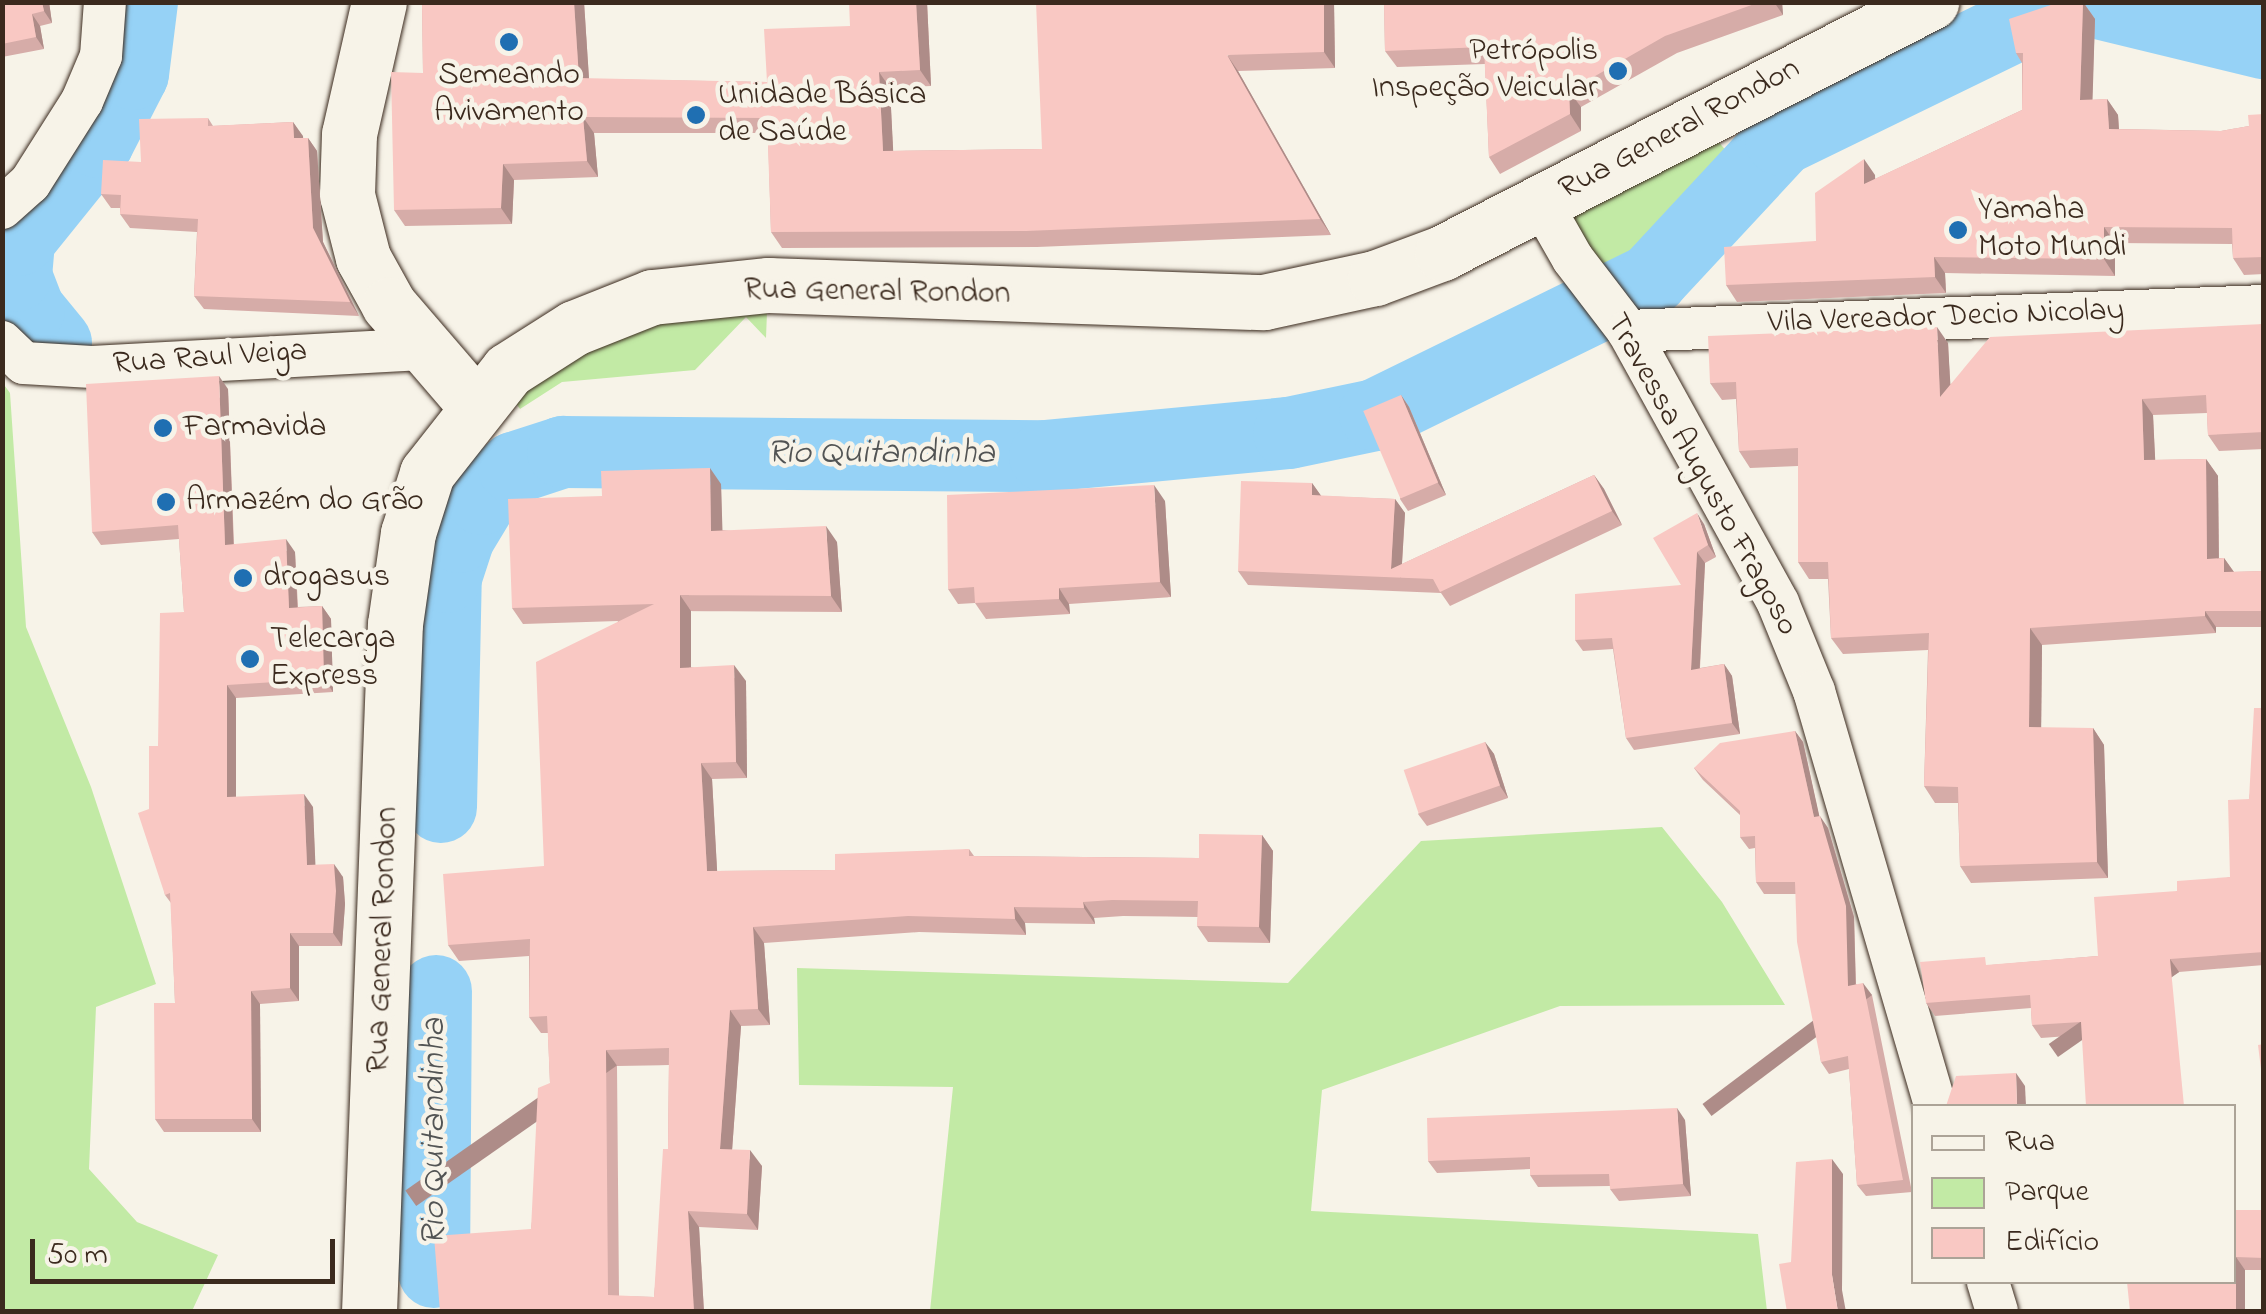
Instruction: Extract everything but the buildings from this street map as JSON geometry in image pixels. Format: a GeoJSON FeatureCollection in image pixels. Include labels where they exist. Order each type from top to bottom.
{"type":"FeatureCollection","features":[{"type":"Feature","properties":{"kind":"main road"},"geometry":{"type":"LineString","coordinates":[[379,2],[349,134],[347,195],[364,258],[389,305],[476,406]]}},
{"type":"Feature","properties":{"kind":"main road","name":"Rua General Rondon"},"geometry":{"type":"LineString","coordinates":[[369,1312],[395,624],[408,533],[426,473],[508,370],[574,328],[652,297],[768,285],[1264,302],[1375,278],[1541,203],[1931,2]]}},
{"type":"Feature","properties":{"kind":"street"},"geometry":{"type":"LineString","coordinates":[[2,208],[30,184],[82,101],[101,56],[105,2]]}},
{"type":"Feature","properties":{"kind":"street","name":"Travessa Augusto Fragoso"},"geometry":{"type":"LineString","coordinates":[[1541,203],[1573,259],[1628,331],[1778,603],[1814,691],[1935,1104]]}},
{"type":"Feature","properties":{"kind":"street","name":"Vila Vereador Decio Nicolay"},"geometry":{"type":"LineString","coordinates":[[1628,331],[2264,306]]}},
{"type":"Feature","properties":{"kind":"street","name":"Rua Raul Veiga"},"geometry":{"type":"LineString","coordinates":[[2,342],[24,364],[92,367],[426,349]]}},
{"type":"Feature","properties":{"kind":"street"},"geometry":{"type":"LineString","coordinates":[[1989,1284],[1997,1312]]}},
{"type":"Feature","properties":{"kind":"green space"},"geometry":{"type":"Polygon","coordinates":[[[1711,133],[1728,153],[1645,249],[1607,272],[1564,211],[1711,133]]]}},
{"type":"Feature","properties":{"kind":"green space"},"geometry":{"type":"Polygon","coordinates":[[[767,312],[766,338],[746,317],[695,370],[562,382],[520,409],[513,399],[556,363],[659,314],[767,312]]]}},
{"type":"Feature","properties":{"kind":"green space"},"geometry":{"type":"Polygon","coordinates":[[[2,382],[10,393],[26,627],[91,787],[156,984],[96,1007],[89,1169],[137,1222],[218,1255],[192,1311],[3,1311],[2,382]]]}},
{"type":"Feature","properties":{"kind":"green space"},"geometry":{"type":"Polygon","coordinates":[[[1662,827],[1722,902],[1785,1005],[1560,1006],[1322,1090],[1311,1211],[1758,1234],[1767,1311],[930,1311],[953,1087],[799,1085],[797,968],[1288,983],[1421,841],[1662,827]]]}},
{"type":"Feature","properties":{"kind":"waterway"},"geometry":{"type":"LineString","coordinates":[[56,343],[29,310],[16,276],[19,240],[98,142],[133,74],[142,2]]}},
{"type":"Feature","properties":{"kind":"waterway","name":"Rio Quitandinha"},"geometry":{"type":"LineString","coordinates":[[441,807],[446,577],[459,537],[482,499],[514,468],[563,452],[1045,456],[1289,433],[1375,415],[1652,279],[1781,140],[2064,2]]}},
{"type":"Feature","properties":{"kind":"waterway","name":"Rio Quitandinha"},"geometry":{"type":"LineString","coordinates":[[2094,2],[2264,43]]}},
{"type":"Feature","properties":{"kind":"waterway","name":"Rio Quitandinha"},"geometry":{"type":"LineString","coordinates":[[434,1272],[436,991]]}},
{"type":"Feature","properties":{"kind":"place","name":"Semeando Avivamento"},"geometry":{"type":"Point","coordinates":[509,42]}},
{"type":"Feature","properties":{"kind":"place","name":"Petrópolis Inspeção Veicular"},"geometry":{"type":"Point","coordinates":[1618,71]}},
{"type":"Feature","properties":{"kind":"place","name":"Unidade Básica de Saúde"},"geometry":{"type":"Point","coordinates":[696,115]}},
{"type":"Feature","properties":{"kind":"place","name":"Yamaha Moto Mundi"},"geometry":{"type":"Point","coordinates":[1958,230]}},
{"type":"Feature","properties":{"kind":"place","name":"Farmavida"},"geometry":{"type":"Point","coordinates":[163,428]}},
{"type":"Feature","properties":{"kind":"place","name":"Armazém do Grão"},"geometry":{"type":"Point","coordinates":[166,502]}},
{"type":"Feature","properties":{"kind":"place","name":"drogasus"},"geometry":{"type":"Point","coordinates":[243,578]}},
{"type":"Feature","properties":{"kind":"place","name":"Telecarga Express"},"geometry":{"type":"Point","coordinates":[250,659]}}]}
